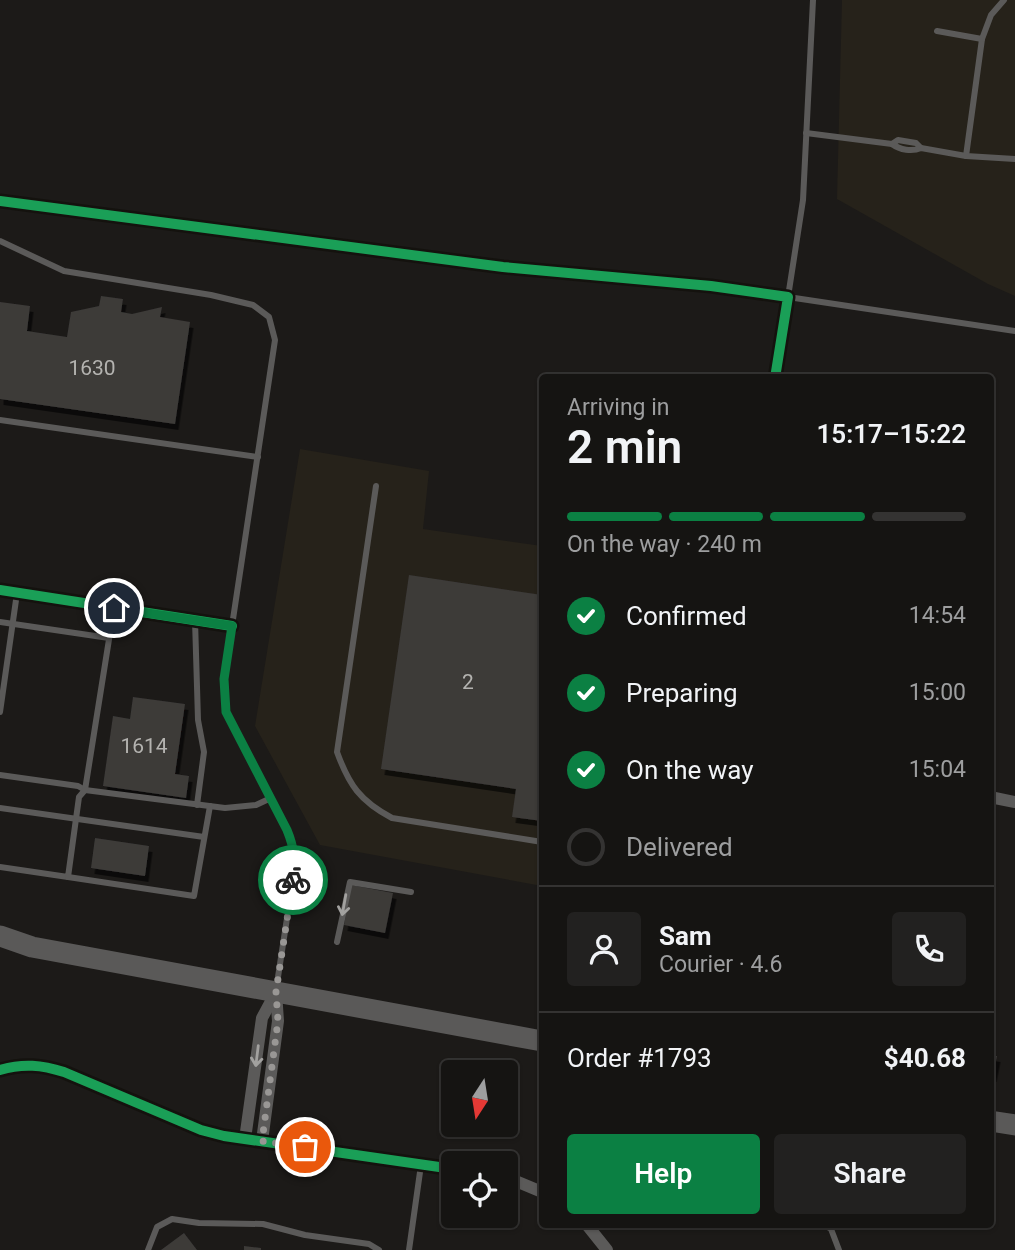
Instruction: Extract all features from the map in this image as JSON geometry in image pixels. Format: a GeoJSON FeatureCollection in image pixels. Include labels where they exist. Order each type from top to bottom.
{"type":"FeatureCollection","features":[{"type":"Feature","properties":{"kind":"highway"},"geometry":{"type":"LineString","coordinates":[[0,936],[32,947],[539,1040]]}},
{"type":"Feature","properties":{"kind":"highway"},"geometry":{"type":"LineString","coordinates":[[0,949],[32,947]]}},
{"type":"Feature","properties":{"kind":"highway"},"geometry":{"type":"LineString","coordinates":[[994,1122],[1015,1125]]}},
{"type":"Feature","properties":{"kind":"street"},"geometry":{"type":"LineString","coordinates":[[0,201],[503,267],[711,286],[788,297],[776,374]]}},
{"type":"Feature","properties":{"kind":"street"},"geometry":{"type":"LineString","coordinates":[[0,590],[232,626]]}},
{"type":"Feature","properties":{"kind":"street"},"geometry":{"type":"LineString","coordinates":[[994,798],[1015,802]]}},
{"type":"Feature","properties":{"kind":"street"},"geometry":{"type":"LineString","coordinates":[[245,1139],[262,1018],[276,992]]}},
{"type":"Feature","properties":{"kind":"street"},"geometry":{"type":"LineString","coordinates":[[262,1141],[278,1021],[276,992]]}},
{"type":"Feature","properties":{"kind":"street"},"geometry":{"type":"LineString","coordinates":[[0,1070],[27,1065],[44,1066],[201,1130],[245,1139],[441,1167]]}},
{"type":"Feature","properties":{"kind":"street"},"geometry":{"type":"LineString","coordinates":[[518,1182],[539,1191]]}},
{"type":"Feature","properties":{"kind":"street"},"geometry":{"type":"LineString","coordinates":[[589,1228],[607,1250]]}},
{"type":"Feature","properties":{"kind":"lane"},"geometry":{"type":"LineString","coordinates":[[813,0],[803,200],[788,297],[1015,331]]}},
{"type":"Feature","properties":{"kind":"lane"},"geometry":{"type":"LineString","coordinates":[[966,156],[982,39],[991,15],[1003,0]]}},
{"type":"Feature","properties":{"kind":"lane"},"geometry":{"type":"LineString","coordinates":[[937,31],[982,39]]}},
{"type":"Feature","properties":{"kind":"lane"},"geometry":{"type":"LineString","coordinates":[[806,133],[892,144],[898,140],[916,143],[921,148],[966,156],[1015,159]]}},
{"type":"Feature","properties":{"kind":"lane"},"geometry":{"type":"LineString","coordinates":[[0,241],[64,271],[211,295],[253,305],[269,317],[275,340],[224,679],[226,712],[290,839],[295,866],[276,992]]}},
{"type":"Feature","properties":{"kind":"lane"},"geometry":{"type":"LineString","coordinates":[[0,420],[258,457]]}},
{"type":"Feature","properties":{"kind":"lane"},"geometry":{"type":"LineString","coordinates":[[376,486],[337,752],[345,775],[369,806],[392,818],[539,842]]}},
{"type":"Feature","properties":{"kind":"lane"},"geometry":{"type":"LineString","coordinates":[[0,712],[17,593]]}},
{"type":"Feature","properties":{"kind":"lane"},"geometry":{"type":"LineString","coordinates":[[68,877],[79,797],[85,790],[114,608]]}},
{"type":"Feature","properties":{"kind":"lane"},"geometry":{"type":"LineString","coordinates":[[195,620],[198,720],[204,752],[197,805]]}},
{"type":"Feature","properties":{"kind":"lane"},"geometry":{"type":"LineString","coordinates":[[0,622],[109,638]]}},
{"type":"Feature","properties":{"kind":"lane"},"geometry":{"type":"LineString","coordinates":[[0,775],[197,805],[241,808],[256,806],[271,798]]}},
{"type":"Feature","properties":{"kind":"lane"},"geometry":{"type":"LineString","coordinates":[[0,867],[194,896],[210,806]]}},
{"type":"Feature","properties":{"kind":"lane"},"geometry":{"type":"LineString","coordinates":[[0,808],[204,837]]}},
{"type":"Feature","properties":{"kind":"lane"},"geometry":{"type":"LineString","coordinates":[[337,942],[347,885],[350,882],[411,892]]}},
{"type":"Feature","properties":{"kind":"lane"},"geometry":{"type":"LineString","coordinates":[[409,1250],[421,1164]]}},
{"type":"Feature","properties":{"kind":"lane"},"geometry":{"type":"LineString","coordinates":[[148,1250],[157,1227],[172,1219],[199,1223],[263,1224],[305,1235],[369,1244],[379,1250]]}},
{"type":"Feature","properties":{"kind":"lane"},"geometry":{"type":"LineString","coordinates":[[829,1228],[839,1250]]}},
{"type":"Feature","properties":{"kind":"shaded area"},"geometry":{"type":"Polygon","coordinates":[[[842,0],[1015,0],[1015,296],[988,284],[837,199],[842,0]]]}},
{"type":"Feature","properties":{"kind":"shaded area"},"geometry":{"type":"Polygon","coordinates":[[[300,449],[429,471],[423,529],[539,546],[539,885],[320,845],[255,726],[300,449]]]}},
{"type":"Feature","properties":{"kind":"building"},"geometry":{"type":"Polygon","coordinates":[[[101,296],[123,299],[121,312],[132,314],[162,307],[160,317],[190,322],[175,424],[0,399],[0,302],[30,306],[27,331],[67,337],[71,312],[99,306],[101,296]]]}},
{"type":"Feature","properties":{"kind":"building"},"geometry":{"type":"Polygon","coordinates":[[[409,575],[539,595],[539,821],[512,817],[516,789],[381,769],[409,575]]]}},
{"type":"Feature","properties":{"kind":"building"},"geometry":{"type":"Polygon","coordinates":[[[133,697],[185,704],[175,774],[189,776],[186,798],[103,786],[113,716],[130,719],[133,697]]]}},
{"type":"Feature","properties":{"kind":"building"},"geometry":{"type":"Polygon","coordinates":[[[95,838],[149,846],[145,876],[91,868],[95,838]]]}},
{"type":"Feature","properties":{"kind":"building"},"geometry":{"type":"Polygon","coordinates":[[[351,885],[393,893],[385,933],[344,925],[351,885]]]}},
{"type":"Feature","properties":{"kind":"building"},"geometry":{"type":"Polygon","coordinates":[[[184,1233],[197,1250],[161,1250],[184,1233]]]}},
{"type":"Feature","properties":{"kind":"building"},"geometry":{"type":"Polygon","coordinates":[[[244,1246],[261,1248],[261,1250],[244,1250],[244,1246]]]}},
{"type":"Feature","properties":{"kind":"cycle path"},"geometry":{"type":"LineString","coordinates":[[0,201],[503,267],[711,286],[788,297],[776,374]]}},
{"type":"Feature","properties":{"kind":"cycle path"},"geometry":{"type":"LineString","coordinates":[[0,590],[232,626]]}},
{"type":"Feature","properties":{"kind":"cycle path"},"geometry":{"type":"LineString","coordinates":[[0,1070],[32,1066],[64,1072],[201,1130],[224,1136],[441,1167]]}},
{"type":"Feature","properties":{"kind":"way so far"},"geometry":{"type":"LineString","coordinates":[[293,880],[276,992],[278,1021],[262,1141],[305,1147]]}},
{"type":"Feature","properties":{"kind":"route"},"geometry":{"type":"LineString","coordinates":[[114,608],[232,626],[224,679],[226,712],[287,830],[294,848],[293,880]]}}]}
